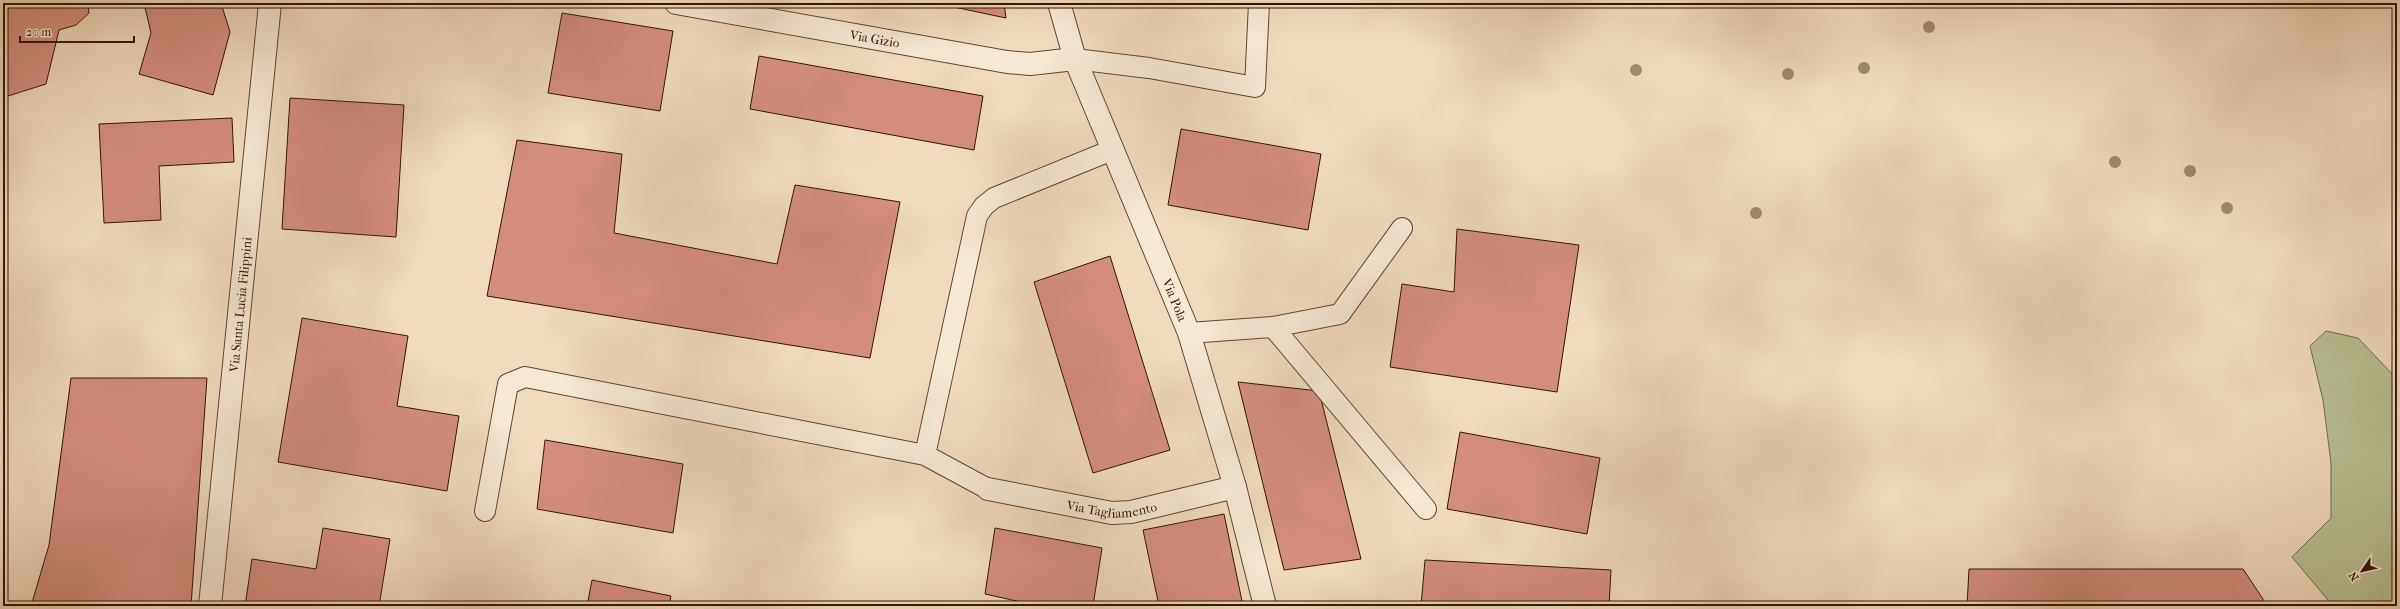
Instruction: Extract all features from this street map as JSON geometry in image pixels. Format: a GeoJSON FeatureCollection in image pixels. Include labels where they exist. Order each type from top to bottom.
{"type":"FeatureCollection","features":[{"type":"Feature","properties":{"kind":"street","name":"Via Santa Lucia Filippini"},"geometry":{"type":"LineString","coordinates":[[210,606],[270,3]]}},
{"type":"Feature","properties":{"kind":"street","name":"Via Gizio"},"geometry":{"type":"LineString","coordinates":[[676,3],[1007,62],[1030,64],[1075,59]]}},
{"type":"Feature","properties":{"kind":"street","name":"Via Pola"},"geometry":{"type":"LineString","coordinates":[[1059,3],[1075,59],[1189,333],[1235,487],[1265,606]]}},
{"type":"Feature","properties":{"kind":"street","name":"Via Tagliamento"},"geometry":{"type":"LineString","coordinates":[[988,489],[1112,513],[1131,512],[1235,487]]}},
{"type":"Feature","properties":{"kind":"lane"},"geometry":{"type":"LineString","coordinates":[[1075,59],[1149,68],[1255,87],[1259,3]]}},
{"type":"Feature","properties":{"kind":"lane"},"geometry":{"type":"LineString","coordinates":[[925,455],[977,216],[980,211],[994,198],[1112,150]]}},
{"type":"Feature","properties":{"kind":"lane"},"geometry":{"type":"LineString","coordinates":[[1189,333],[1273,327],[1340,314],[1402,228]]}},
{"type":"Feature","properties":{"kind":"lane"},"geometry":{"type":"LineString","coordinates":[[1273,327],[1426,509]]}},
{"type":"Feature","properties":{"kind":"lane"},"geometry":{"type":"LineString","coordinates":[[485,511],[508,384],[525,377],[925,455],[988,489]]}},
{"type":"Feature","properties":{"kind":"green space"},"geometry":{"type":"Polygon","coordinates":[[[2326,331],[2358,338],[2397,379],[2397,606],[2333,606],[2292,557],[2331,518],[2331,463],[2323,400],[2310,346],[2326,331]]]}},
{"type":"Feature","properties":{"kind":"building"},"geometry":{"type":"Polygon","coordinates":[[[3,3],[88,3],[89,13],[76,25],[59,30],[46,84],[8,96],[3,93],[3,3]]]}},
{"type":"Feature","properties":{"kind":"building"},"geometry":{"type":"Polygon","coordinates":[[[144,3],[221,3],[230,32],[213,95],[139,74],[151,33],[144,3]]]}},
{"type":"Feature","properties":{"kind":"building"},"geometry":{"type":"Polygon","coordinates":[[[935,3],[1004,3],[1006,18],[935,3]]]}},
{"type":"Feature","properties":{"kind":"building"},"geometry":{"type":"Polygon","coordinates":[[[562,13],[673,31],[660,111],[548,93],[562,13]]]}},
{"type":"Feature","properties":{"kind":"building"},"geometry":{"type":"Polygon","coordinates":[[[759,56],[983,96],[974,150],[750,109],[759,56]]]}},
{"type":"Feature","properties":{"kind":"building"},"geometry":{"type":"Polygon","coordinates":[[[290,98],[404,105],[396,237],[282,229],[290,98]]]}},
{"type":"Feature","properties":{"kind":"building"},"geometry":{"type":"Polygon","coordinates":[[[232,118],[234,162],[159,166],[161,220],[104,223],[99,124],[232,118]]]}},
{"type":"Feature","properties":{"kind":"building"},"geometry":{"type":"Polygon","coordinates":[[[1181,129],[1321,154],[1308,230],[1168,205],[1181,129]]]}},
{"type":"Feature","properties":{"kind":"building"},"geometry":{"type":"Polygon","coordinates":[[[517,140],[622,154],[614,233],[777,264],[795,185],[900,202],[870,358],[487,296],[517,140]]]}},
{"type":"Feature","properties":{"kind":"building"},"geometry":{"type":"Polygon","coordinates":[[[1457,229],[1579,245],[1557,392],[1390,367],[1402,284],[1454,292],[1457,229]]]}},
{"type":"Feature","properties":{"kind":"building"},"geometry":{"type":"Polygon","coordinates":[[[1110,256],[1170,450],[1093,473],[1034,282],[1110,256]]]}},
{"type":"Feature","properties":{"kind":"building"},"geometry":{"type":"Polygon","coordinates":[[[302,318],[408,336],[397,406],[459,416],[447,491],[278,462],[302,318]]]}},
{"type":"Feature","properties":{"kind":"building"},"geometry":{"type":"Polygon","coordinates":[[[71,378],[207,378],[191,606],[31,606],[49,545],[71,378]]]}},
{"type":"Feature","properties":{"kind":"building"},"geometry":{"type":"Polygon","coordinates":[[[1238,382],[1319,391],[1361,559],[1284,570],[1238,382]]]}},
{"type":"Feature","properties":{"kind":"building"},"geometry":{"type":"Polygon","coordinates":[[[1460,432],[1600,458],[1587,534],[1447,509],[1460,432]]]}},
{"type":"Feature","properties":{"kind":"building"},"geometry":{"type":"Polygon","coordinates":[[[545,440],[683,464],[673,533],[537,509],[545,440]]]}},
{"type":"Feature","properties":{"kind":"building"},"geometry":{"type":"Polygon","coordinates":[[[1224,514],[1243,606],[1159,606],[1143,530],[1224,514]]]}},
{"type":"Feature","properties":{"kind":"building"},"geometry":{"type":"Polygon","coordinates":[[[323,528],[390,539],[379,606],[245,606],[252,559],[316,569],[323,528]]]}},
{"type":"Feature","properties":{"kind":"building"},"geometry":{"type":"Polygon","coordinates":[[[995,528],[1102,548],[1093,606],[1039,606],[985,594],[995,528]]]}},
{"type":"Feature","properties":{"kind":"building"},"geometry":{"type":"Polygon","coordinates":[[[1425,560],[1611,570],[1609,606],[1421,606],[1425,560]]]}},
{"type":"Feature","properties":{"kind":"building"},"geometry":{"type":"Polygon","coordinates":[[[1969,569],[2243,569],[2263,599],[2263,606],[1967,606],[1969,569]]]}},
{"type":"Feature","properties":{"kind":"building"},"geometry":{"type":"Polygon","coordinates":[[[592,580],[671,596],[669,606],[587,606],[592,580]]]}}]}
